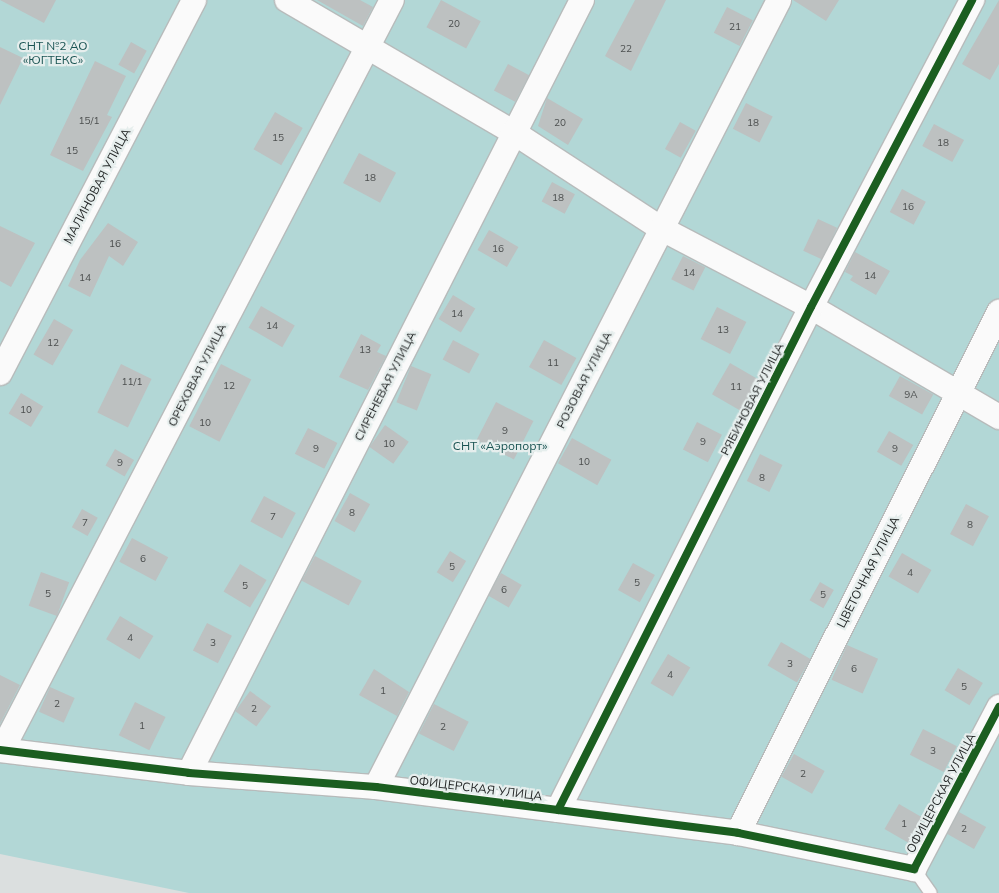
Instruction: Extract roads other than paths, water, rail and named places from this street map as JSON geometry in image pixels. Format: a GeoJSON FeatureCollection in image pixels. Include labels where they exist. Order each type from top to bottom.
{"type":"FeatureCollection","features":[{"type":"Feature","properties":{"kind":"street","name":"МАЛИНОВАЯ УЛИЦА"},"geometry":{"type":"LineString","coordinates":[[0,373],[194,0]]}},
{"type":"Feature","properties":{"kind":"street"},"geometry":{"type":"LineString","coordinates":[[287,0],[513,132],[662,229],[811,307],[957,395],[999,417]]}},
{"type":"Feature","properties":{"kind":"street","name":"ОРЕХОВАЯ УЛИЦА"},"geometry":{"type":"LineString","coordinates":[[1,750],[392,0]]}},
{"type":"Feature","properties":{"kind":"street","name":"СИРЕНЕВАЯ УЛИЦА"},"geometry":{"type":"LineString","coordinates":[[189,773],[513,132],[582,0]]}},
{"type":"Feature","properties":{"kind":"street","name":"РОЗОВАЯ УЛИЦА"},"geometry":{"type":"LineString","coordinates":[[376,787],[779,0]]}},
{"type":"Feature","properties":{"kind":"street","name":"РЯБИНОВАЯ УЛИЦА"},"geometry":{"type":"LineString","coordinates":[[558,810],[811,307],[972,0]]}},
{"type":"Feature","properties":{"kind":"street","name":"ЦВЕТОЧНАЯ УЛИЦА"},"geometry":{"type":"LineString","coordinates":[[738,832],[999,312]]}},
{"type":"Feature","properties":{"kind":"street","name":"ОФИЦЕРСКАЯ УЛИЦА"},"geometry":{"type":"LineString","coordinates":[[1,750],[189,773],[376,787],[738,832],[914,869],[999,707]]}},
{"type":"Feature","properties":{"kind":"lane"},"geometry":{"type":"LineString","coordinates":[[914,869],[931,893]]}},
{"type":"Feature","properties":{"kind":"park label","name":"СНТ №2 АО «ЮГТЕКС»"},"geometry":{"type":"Point","coordinates":[53,53]}},
{"type":"Feature","properties":{"kind":"park label","name":"СНТ «Аэропорт»"},"geometry":{"type":"Point","coordinates":[500,446]}}]}
